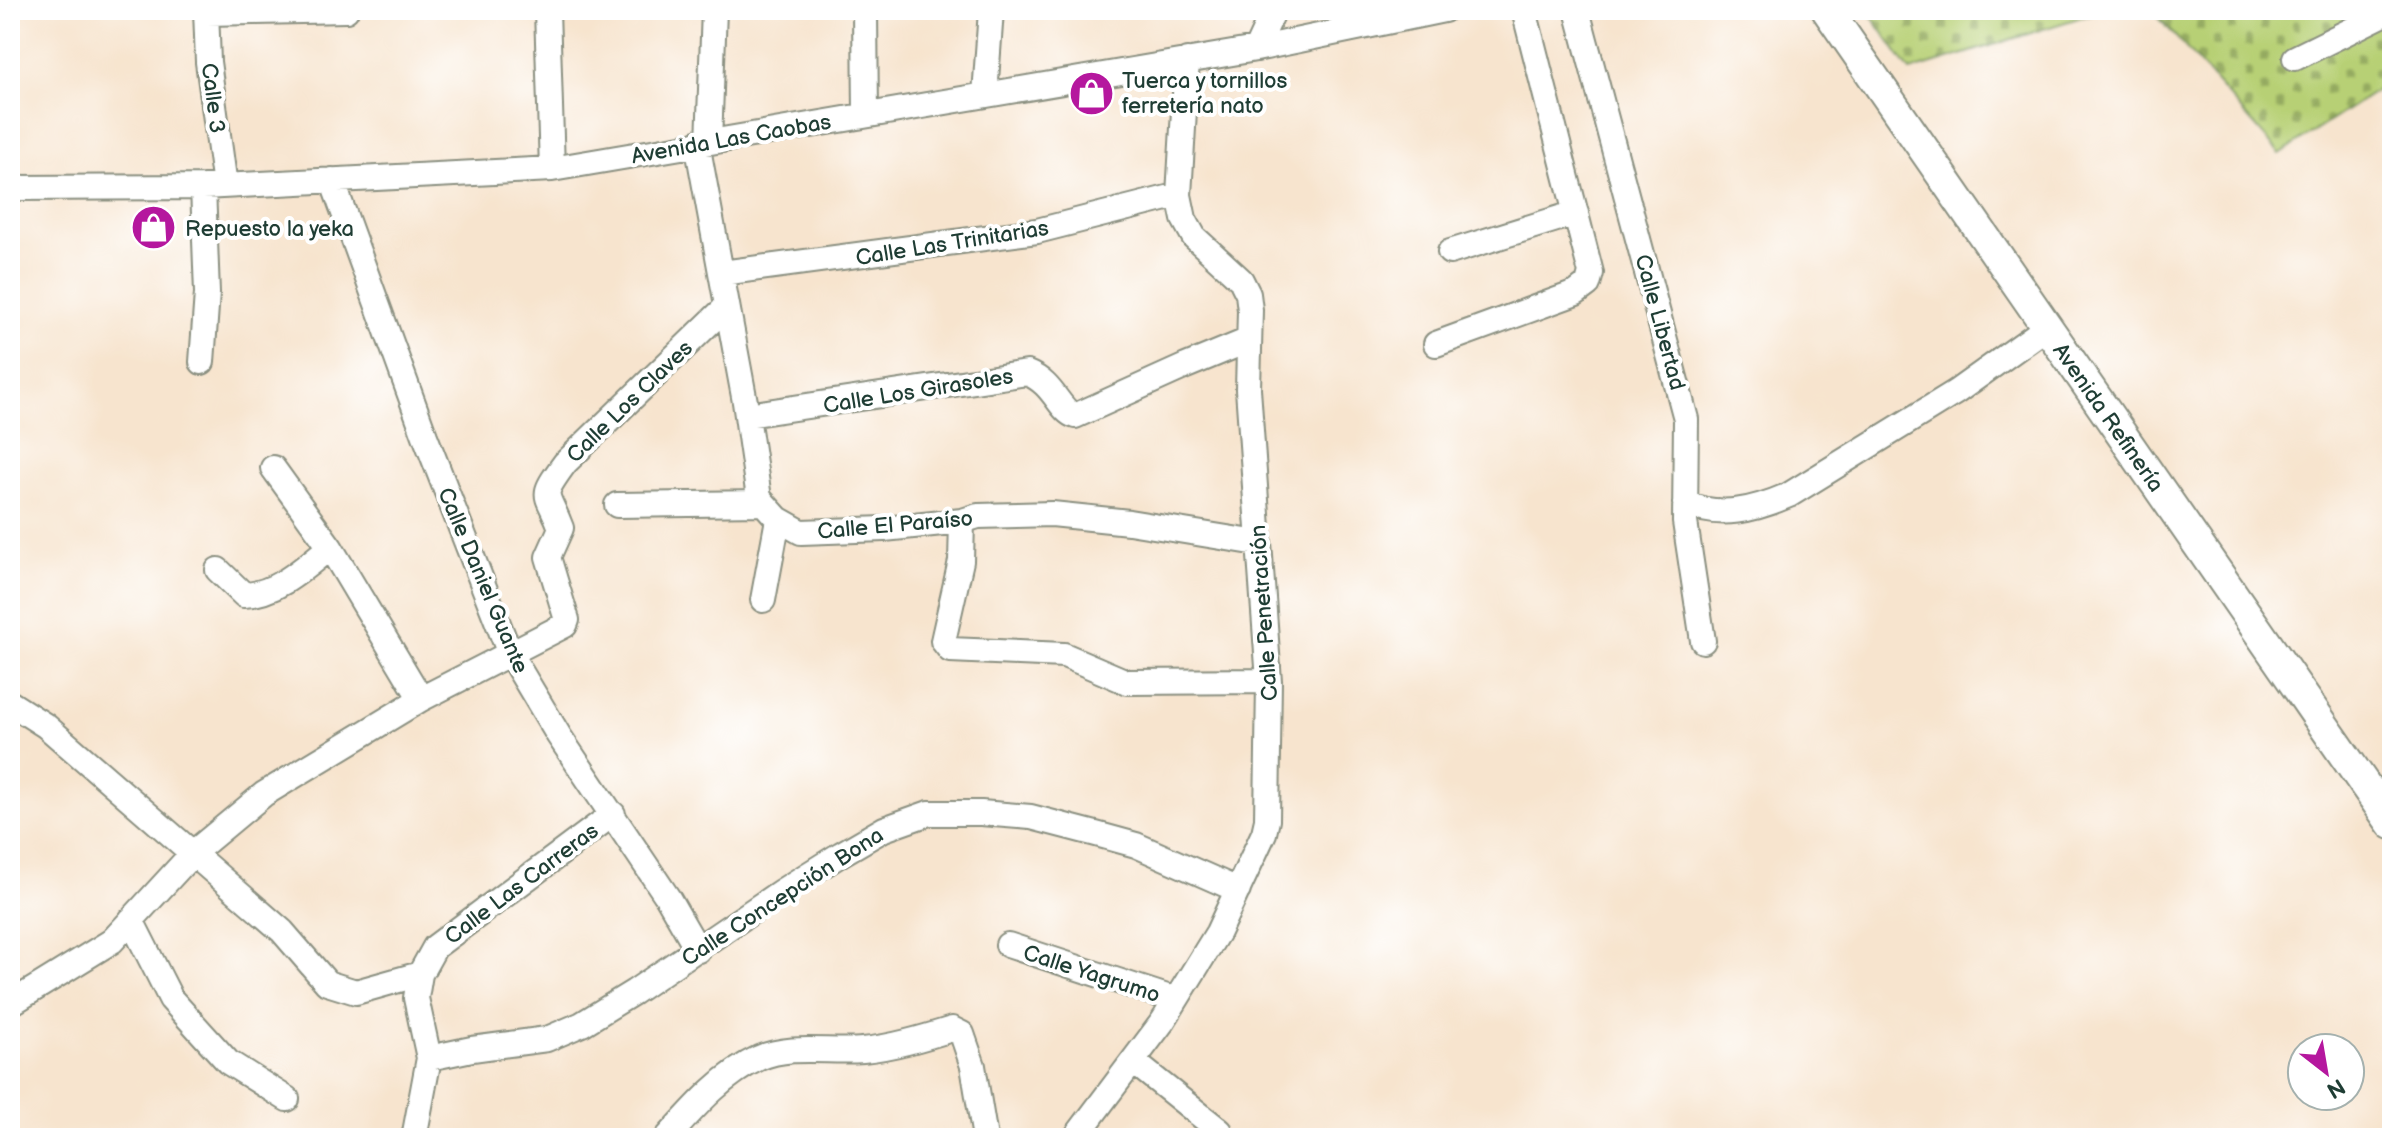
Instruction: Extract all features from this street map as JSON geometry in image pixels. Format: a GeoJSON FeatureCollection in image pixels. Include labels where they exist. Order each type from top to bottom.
{"type":"FeatureCollection","features":[{"type":"Feature","properties":{"kind":"main road","name":"Avenida Refinería"},"geometry":{"type":"LineString","coordinates":[[1827,10],[2047,327],[2386,803]]}},
{"type":"Feature","properties":{"kind":"street"},"geometry":{"type":"LineString","coordinates":[[206,12],[346,10]]}},
{"type":"Feature","properties":{"kind":"street"},"geometry":{"type":"LineString","coordinates":[[547,10],[552,169]]}},
{"type":"Feature","properties":{"kind":"street"},"geometry":{"type":"LineString","coordinates":[[714,10],[703,143],[727,306],[747,415],[770,511],[763,600]]}},
{"type":"Feature","properties":{"kind":"street"},"geometry":{"type":"LineString","coordinates":[[865,10],[866,115]]}},
{"type":"Feature","properties":{"kind":"street"},"geometry":{"type":"LineString","coordinates":[[985,95],[991,10]]}},
{"type":"Feature","properties":{"kind":"street"},"geometry":{"type":"LineString","coordinates":[[1256,49],[1274,10]]}},
{"type":"Feature","properties":{"kind":"street","name":"Avenida Las Caobas"},"geometry":{"type":"LineString","coordinates":[[10,188],[214,186],[552,169],[1256,49],[1444,10]]}},
{"type":"Feature","properties":{"kind":"street"},"geometry":{"type":"LineString","coordinates":[[1436,344],[1576,293],[1588,284],[1591,273],[1524,10]]}},
{"type":"Feature","properties":{"kind":"street","name":"Calle Libertad"},"geometry":{"type":"LineString","coordinates":[[1577,10],[1686,419],[1685,522],[1703,641]]}},
{"type":"Feature","properties":{"kind":"street"},"geometry":{"type":"LineString","coordinates":[[2295,58],[2392,10]]}},
{"type":"Feature","properties":{"kind":"street","name":"Calle 3"},"geometry":{"type":"LineString","coordinates":[[202,362],[214,186],[206,12]]}},
{"type":"Feature","properties":{"kind":"street","name":"Calle Penetración"},"geometry":{"type":"LineString","coordinates":[[1075,1138],[1134,1062],[1218,932],[1264,833],[1267,820],[1269,681],[1248,389],[1250,310],[1246,287],[1188,229],[1179,195],[1187,60]]}},
{"type":"Feature","properties":{"kind":"street","name":"Calle Daniel Guante"},"geometry":{"type":"LineString","coordinates":[[332,180],[425,436],[510,654],[559,736],[668,898],[698,950]]}},
{"type":"Feature","properties":{"kind":"street","name":"Calle Las Trinitarias"},"geometry":{"type":"LineString","coordinates":[[722,273],[1037,231],[1179,195]]}},
{"type":"Feature","properties":{"kind":"street"},"geometry":{"type":"LineString","coordinates":[[1450,252],[1576,213]]}},
{"type":"Feature","properties":{"kind":"street","name":"Calle Los Claves"},"geometry":{"type":"LineString","coordinates":[[510,654],[561,630],[567,620],[548,557],[561,528],[546,498],[556,475],[727,306]]}},
{"type":"Feature","properties":{"kind":"street"},"geometry":{"type":"LineString","coordinates":[[1685,503],[1704,512],[1720,513],[1768,504],[1789,495],[1956,392],[2047,327]]}},
{"type":"Feature","properties":{"kind":"street","name":"Calle Los Girasoles"},"geometry":{"type":"LineString","coordinates":[[747,415],[1027,373],[1049,386],[1069,413],[1075,416],[1249,340]]}},
{"type":"Feature","properties":{"kind":"street"},"geometry":{"type":"LineString","coordinates":[[273,468],[330,547],[421,699]]}},
{"type":"Feature","properties":{"kind":"street","name":"Calle El Paraíso"},"geometry":{"type":"LineString","coordinates":[[617,505],[770,511],[801,532],[884,529],[962,521],[978,516],[1052,514],[1129,522],[1258,543]]}},
{"type":"Feature","properties":{"kind":"street"},"geometry":{"type":"LineString","coordinates":[[962,521],[961,561],[943,641],[950,650],[1064,655],[1127,682],[1269,681]]}},
{"type":"Feature","properties":{"kind":"street"},"geometry":{"type":"LineString","coordinates":[[218,570],[244,595],[262,594],[297,573],[330,547]]}},
{"type":"Feature","properties":{"kind":"street"},"geometry":{"type":"LineString","coordinates":[[10,1004],[112,941],[193,853],[264,794],[421,699],[510,654]]}},
{"type":"Feature","properties":{"kind":"street"},"geometry":{"type":"LineString","coordinates":[[10,703],[46,726],[282,931],[327,983],[356,992],[420,974],[416,998],[429,1058],[414,1138]]}},
{"type":"Feature","properties":{"kind":"street","name":"Calle Concepción Bona"},"geometry":{"type":"LineString","coordinates":[[429,1058],[547,1039],[582,1024],[841,854],[884,829],[929,813],[1031,817],[1136,845],[1238,890]]}},
{"type":"Feature","properties":{"kind":"street","name":"Calle Las Carreras"},"geometry":{"type":"LineString","coordinates":[[420,974],[435,947],[613,814]]}},
{"type":"Feature","properties":{"kind":"street"},"geometry":{"type":"LineString","coordinates":[[131,920],[171,999],[228,1062],[287,1099]]}},
{"type":"Feature","properties":{"kind":"street","name":"Calle Yagrumo"},"geometry":{"type":"LineString","coordinates":[[1008,945],[1176,1000]]}},
{"type":"Feature","properties":{"kind":"street"},"geometry":{"type":"LineString","coordinates":[[667,1138],[727,1078],[757,1059],[792,1050],[858,1051],[882,1048],[952,1029],[962,1034],[973,1066],[985,1138]]}},
{"type":"Feature","properties":{"kind":"street"},"geometry":{"type":"LineString","coordinates":[[1134,1062],[1220,1131]]}},
{"type":"Feature","properties":{"kind":"green space"},"geometry":{"type":"Polygon","coordinates":[[[1867,10],[2104,10],[1910,71],[1867,10]]]}},
{"type":"Feature","properties":{"kind":"green space"},"geometry":{"type":"Polygon","coordinates":[[[2152,10],[2392,10],[2392,84],[2382,87],[2280,154],[2152,10]]]}},
{"type":"Feature","properties":{"kind":"place","name":"Tuerca y tornillos ferretería nato"},"geometry":{"type":"Point","coordinates":[1091,93]}},
{"type":"Feature","properties":{"kind":"place","name":"Repuesto la yeka"},"geometry":{"type":"Point","coordinates":[154,228]}}]}
